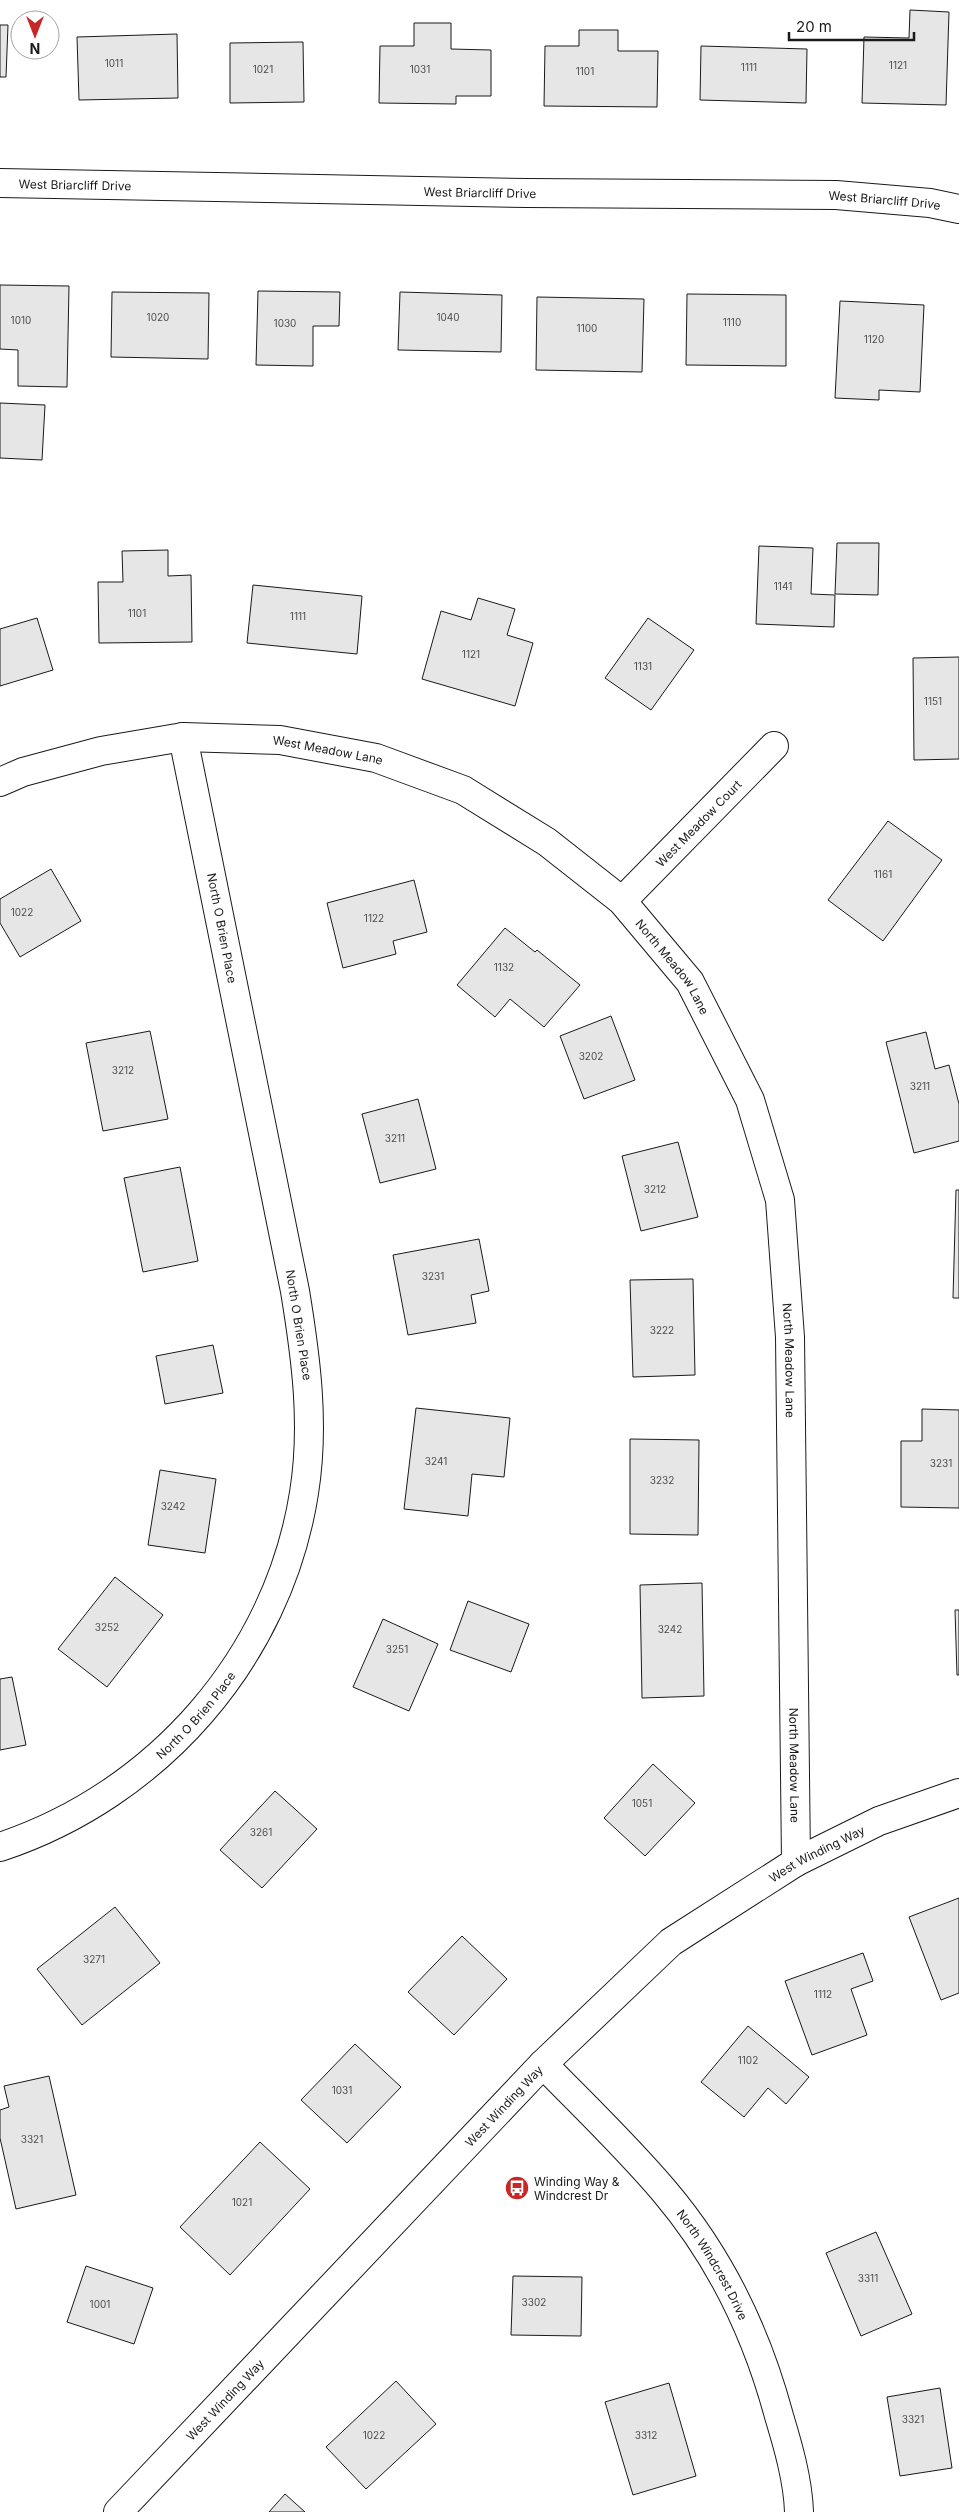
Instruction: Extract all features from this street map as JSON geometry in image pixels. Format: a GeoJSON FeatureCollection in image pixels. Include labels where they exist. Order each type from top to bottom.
{"type":"FeatureCollection","features":[{"type":"Feature","properties":{"kind":"street","name":"West Briarcliff Drive"},"geometry":{"type":"LineString","coordinates":[[0,182],[528,193],[836,195],[930,203],[959,209]]}},
{"type":"Feature","properties":{"kind":"street","name":"West Meadow Lane"},"geometry":{"type":"LineString","coordinates":[[0,782],[22,772],[101,751],[183,737],[280,740],[376,758],[463,790],[547,842],[622,901]]}},
{"type":"Feature","properties":{"kind":"street","name":"North O Brien Place"},"geometry":{"type":"LineString","coordinates":[[0,1847],[53,1826],[110,1794],[152,1764],[186,1730],[228,1680],[273,1599],[294,1544],[305,1492],[310,1435],[307,1366],[295,1291],[183,737]]}},
{"type":"Feature","properties":{"kind":"street","name":"West Meadow Court"},"geometry":{"type":"LineString","coordinates":[[622,901],[774,746]]}},
{"type":"Feature","properties":{"kind":"street","name":"North Meadow Lane"},"geometry":{"type":"LineString","coordinates":[[622,901],[690,982],[750,1100],[780,1200],[790,1336],[796,1862]]}},
{"type":"Feature","properties":{"kind":"street","name":"West Winding Way"},"geometry":{"type":"LineString","coordinates":[[118,2512],[542,2064],[671,1942],[796,1862],[879,1821],[959,1793]]}},
{"type":"Feature","properties":{"kind":"street","name":"North Windcrest Drive"},"geometry":{"type":"LineString","coordinates":[[542,2064],[633,2155],[667,2193],[702,2241],[730,2288],[769,2377],[786,2442],[799,2512]]}},
{"type":"Feature","properties":{"kind":"building"},"geometry":{"type":"Polygon","coordinates":[[[910,10],[949,12],[946,105],[862,103],[864,37],[909,38],[910,10]]]}},
{"type":"Feature","properties":{"kind":"building"},"geometry":{"type":"Polygon","coordinates":[[[414,23],[451,23],[451,49],[491,50],[491,96],[456,96],[456,104],[379,103],[380,46],[414,46],[414,23]]]}},
{"type":"Feature","properties":{"kind":"building"},"geometry":{"type":"Polygon","coordinates":[[[0,25],[8,25],[6,77],[0,77],[0,25]]]}},
{"type":"Feature","properties":{"kind":"building"},"geometry":{"type":"Polygon","coordinates":[[[579,30],[618,30],[618,51],[658,51],[657,107],[544,106],[545,46],[579,46],[579,30]]]}},
{"type":"Feature","properties":{"kind":"building"},"geometry":{"type":"Polygon","coordinates":[[[177,34],[178,98],[79,100],[77,37],[177,34]]]}},
{"type":"Feature","properties":{"kind":"building"},"geometry":{"type":"Polygon","coordinates":[[[303,42],[304,102],[230,103],[230,43],[303,42]]]}},
{"type":"Feature","properties":{"kind":"building"},"geometry":{"type":"Polygon","coordinates":[[[701,46],[807,49],[806,103],[700,100],[701,46]]]}},
{"type":"Feature","properties":{"kind":"building"},"geometry":{"type":"Polygon","coordinates":[[[0,285],[69,286],[67,387],[18,386],[18,350],[0,349],[0,285]]]}},
{"type":"Feature","properties":{"kind":"building"},"geometry":{"type":"Polygon","coordinates":[[[258,291],[340,292],[339,326],[313,326],[313,366],[256,365],[258,291]]]}},
{"type":"Feature","properties":{"kind":"building"},"geometry":{"type":"Polygon","coordinates":[[[112,292],[209,293],[208,359],[111,357],[112,292]]]}},
{"type":"Feature","properties":{"kind":"building"},"geometry":{"type":"Polygon","coordinates":[[[400,292],[502,295],[501,352],[398,350],[400,292]]]}},
{"type":"Feature","properties":{"kind":"building"},"geometry":{"type":"Polygon","coordinates":[[[687,294],[786,295],[786,366],[686,365],[687,294]]]}},
{"type":"Feature","properties":{"kind":"building"},"geometry":{"type":"Polygon","coordinates":[[[537,297],[644,299],[642,372],[536,370],[537,297]]]}},
{"type":"Feature","properties":{"kind":"building"},"geometry":{"type":"Polygon","coordinates":[[[840,301],[924,305],[920,392],[879,390],[879,400],[835,398],[840,301]]]}},
{"type":"Feature","properties":{"kind":"building"},"geometry":{"type":"Polygon","coordinates":[[[0,403],[45,405],[42,460],[0,458],[0,403]]]}},
{"type":"Feature","properties":{"kind":"building"},"geometry":{"type":"Polygon","coordinates":[[[837,543],[879,543],[878,595],[835,594],[837,543]]]}},
{"type":"Feature","properties":{"kind":"building"},"geometry":{"type":"Polygon","coordinates":[[[759,546],[813,548],[811,594],[835,595],[834,627],[756,624],[759,546]]]}},
{"type":"Feature","properties":{"kind":"building"},"geometry":{"type":"Polygon","coordinates":[[[168,550],[168,576],[191,575],[192,642],[99,643],[98,582],[123,582],[122,551],[168,550]]]}},
{"type":"Feature","properties":{"kind":"building"},"geometry":{"type":"Polygon","coordinates":[[[253,585],[362,596],[357,654],[247,643],[253,585]]]}},
{"type":"Feature","properties":{"kind":"building"},"geometry":{"type":"Polygon","coordinates":[[[478,598],[515,609],[507,635],[533,643],[515,706],[422,679],[441,611],[471,620],[478,598]]]}},
{"type":"Feature","properties":{"kind":"building"},"geometry":{"type":"Polygon","coordinates":[[[37,618],[53,670],[0,686],[0,629],[37,618]]]}},
{"type":"Feature","properties":{"kind":"building"},"geometry":{"type":"Polygon","coordinates":[[[648,618],[694,650],[651,710],[605,678],[648,618]]]}},
{"type":"Feature","properties":{"kind":"building"},"geometry":{"type":"Polygon","coordinates":[[[959,657],[959,759],[914,760],[913,658],[959,657]]]}},
{"type":"Feature","properties":{"kind":"building"},"geometry":{"type":"Polygon","coordinates":[[[888,821],[942,860],[883,941],[828,900],[888,821]]]}},
{"type":"Feature","properties":{"kind":"building"},"geometry":{"type":"Polygon","coordinates":[[[51,869],[81,921],[20,957],[0,923],[0,899],[51,869]]]}},
{"type":"Feature","properties":{"kind":"building"},"geometry":{"type":"Polygon","coordinates":[[[414,880],[427,932],[393,941],[396,954],[343,968],[327,903],[414,880]]]}},
{"type":"Feature","properties":{"kind":"building"},"geometry":{"type":"Polygon","coordinates":[[[505,928],[535,952],[537,950],[580,985],[544,1027],[510,999],[495,1017],[457,985],[505,928]]]}},
{"type":"Feature","properties":{"kind":"building"},"geometry":{"type":"Polygon","coordinates":[[[611,1016],[635,1080],[584,1099],[560,1036],[611,1016]]]}},
{"type":"Feature","properties":{"kind":"building"},"geometry":{"type":"Polygon","coordinates":[[[150,1031],[168,1119],[103,1131],[86,1043],[150,1031]]]}},
{"type":"Feature","properties":{"kind":"building"},"geometry":{"type":"Polygon","coordinates":[[[926,1032],[935,1069],[949,1065],[959,1104],[959,1141],[914,1153],[886,1042],[926,1032]]]}},
{"type":"Feature","properties":{"kind":"building"},"geometry":{"type":"Polygon","coordinates":[[[418,1099],[436,1169],[380,1183],[362,1114],[418,1099]]]}},
{"type":"Feature","properties":{"kind":"building"},"geometry":{"type":"Polygon","coordinates":[[[678,1142],[698,1217],[641,1231],[622,1156],[678,1142]]]}},
{"type":"Feature","properties":{"kind":"building"},"geometry":{"type":"Polygon","coordinates":[[[180,1167],[198,1261],[143,1272],[124,1178],[180,1167]]]}},
{"type":"Feature","properties":{"kind":"building"},"geometry":{"type":"Polygon","coordinates":[[[956,1190],[959,1190],[959,1298],[953,1298],[956,1190]]]}},
{"type":"Feature","properties":{"kind":"building"},"geometry":{"type":"Polygon","coordinates":[[[479,1239],[489,1291],[471,1295],[476,1323],[408,1335],[393,1255],[479,1239]]]}},
{"type":"Feature","properties":{"kind":"building"},"geometry":{"type":"Polygon","coordinates":[[[693,1279],[695,1375],[633,1377],[630,1280],[693,1279]]]}},
{"type":"Feature","properties":{"kind":"building"},"geometry":{"type":"Polygon","coordinates":[[[213,1345],[223,1393],[165,1404],[156,1356],[213,1345]]]}},
{"type":"Feature","properties":{"kind":"building"},"geometry":{"type":"Polygon","coordinates":[[[416,1408],[510,1418],[504,1477],[472,1474],[468,1516],[404,1509],[416,1408]]]}},
{"type":"Feature","properties":{"kind":"building"},"geometry":{"type":"Polygon","coordinates":[[[922,1409],[959,1410],[959,1508],[901,1507],[901,1441],[922,1441],[922,1409]]]}},
{"type":"Feature","properties":{"kind":"building"},"geometry":{"type":"Polygon","coordinates":[[[630,1439],[699,1440],[698,1535],[630,1534],[630,1439]]]}},
{"type":"Feature","properties":{"kind":"building"},"geometry":{"type":"Polygon","coordinates":[[[160,1470],[216,1479],[205,1553],[148,1545],[160,1470]]]}},
{"type":"Feature","properties":{"kind":"building"},"geometry":{"type":"Polygon","coordinates":[[[115,1577],[163,1615],[107,1687],[58,1649],[115,1577]]]}},
{"type":"Feature","properties":{"kind":"building"},"geometry":{"type":"Polygon","coordinates":[[[702,1583],[704,1696],[642,1698],[640,1585],[702,1583]]]}},
{"type":"Feature","properties":{"kind":"building"},"geometry":{"type":"Polygon","coordinates":[[[468,1601],[529,1624],[511,1672],[450,1650],[468,1601]]]}},
{"type":"Feature","properties":{"kind":"building"},"geometry":{"type":"Polygon","coordinates":[[[955,1610],[959,1610],[959,1675],[957,1675],[955,1610]]]}},
{"type":"Feature","properties":{"kind":"building"},"geometry":{"type":"Polygon","coordinates":[[[383,1619],[438,1644],[409,1711],[353,1687],[383,1619]]]}},
{"type":"Feature","properties":{"kind":"building"},"geometry":{"type":"Polygon","coordinates":[[[12,1677],[26,1745],[0,1750],[0,1679],[12,1677]]]}},
{"type":"Feature","properties":{"kind":"building"},"geometry":{"type":"Polygon","coordinates":[[[653,1764],[695,1803],[645,1856],[604,1818],[653,1764]]]}},
{"type":"Feature","properties":{"kind":"building"},"geometry":{"type":"Polygon","coordinates":[[[275,1791],[317,1829],[262,1888],[220,1850],[275,1791]]]}},
{"type":"Feature","properties":{"kind":"building"},"geometry":{"type":"Polygon","coordinates":[[[959,1898],[959,1993],[941,2000],[909,1917],[959,1898]]]}},
{"type":"Feature","properties":{"kind":"building"},"geometry":{"type":"Polygon","coordinates":[[[115,1907],[160,1963],[82,2025],[37,1969],[115,1907]]]}},
{"type":"Feature","properties":{"kind":"building"},"geometry":{"type":"Polygon","coordinates":[[[462,1936],[507,1979],[454,2035],[408,1992],[462,1936]]]}},
{"type":"Feature","properties":{"kind":"building"},"geometry":{"type":"Polygon","coordinates":[[[863,1953],[873,1981],[851,1989],[867,2035],[812,2055],[785,1981],[863,1953]]]}},
{"type":"Feature","properties":{"kind":"building"},"geometry":{"type":"Polygon","coordinates":[[[748,2026],[809,2077],[786,2104],[768,2088],[744,2117],[701,2082],[748,2026]]]}},
{"type":"Feature","properties":{"kind":"building"},"geometry":{"type":"Polygon","coordinates":[[[355,2044],[401,2087],[347,2143],[301,2100],[355,2044]]]}},
{"type":"Feature","properties":{"kind":"building"},"geometry":{"type":"Polygon","coordinates":[[[49,2076],[76,2195],[16,2209],[0,2138],[0,2110],[9,2107],[4,2086],[49,2076]]]}},
{"type":"Feature","properties":{"kind":"building"},"geometry":{"type":"Polygon","coordinates":[[[260,2142],[310,2189],[230,2275],[180,2227],[260,2142]]]}},
{"type":"Feature","properties":{"kind":"building"},"geometry":{"type":"Polygon","coordinates":[[[876,2232],[912,2314],[861,2336],[826,2253],[876,2232]]]}},
{"type":"Feature","properties":{"kind":"building"},"geometry":{"type":"Polygon","coordinates":[[[86,2266],[153,2288],[134,2344],[67,2322],[86,2266]]]}},
{"type":"Feature","properties":{"kind":"building"},"geometry":{"type":"Polygon","coordinates":[[[513,2276],[582,2277],[581,2336],[511,2335],[513,2276]]]}},
{"type":"Feature","properties":{"kind":"building"},"geometry":{"type":"Polygon","coordinates":[[[396,2381],[436,2424],[366,2489],[326,2447],[396,2381]]]}},
{"type":"Feature","properties":{"kind":"building"},"geometry":{"type":"Polygon","coordinates":[[[669,2383],[696,2476],[633,2495],[605,2402],[669,2383]]]}},
{"type":"Feature","properties":{"kind":"building"},"geometry":{"type":"Polygon","coordinates":[[[940,2388],[952,2468],[900,2476],[887,2397],[940,2388]]]}},
{"type":"Feature","properties":{"kind":"building"},"geometry":{"type":"Polygon","coordinates":[[[285,2494],[305,2512],[269,2512],[285,2494]]]}},
{"type":"Feature","properties":{"kind":"place","name":"Winding Way & Windcrest Dr"},"geometry":{"type":"Point","coordinates":[517,2188]}}]}
